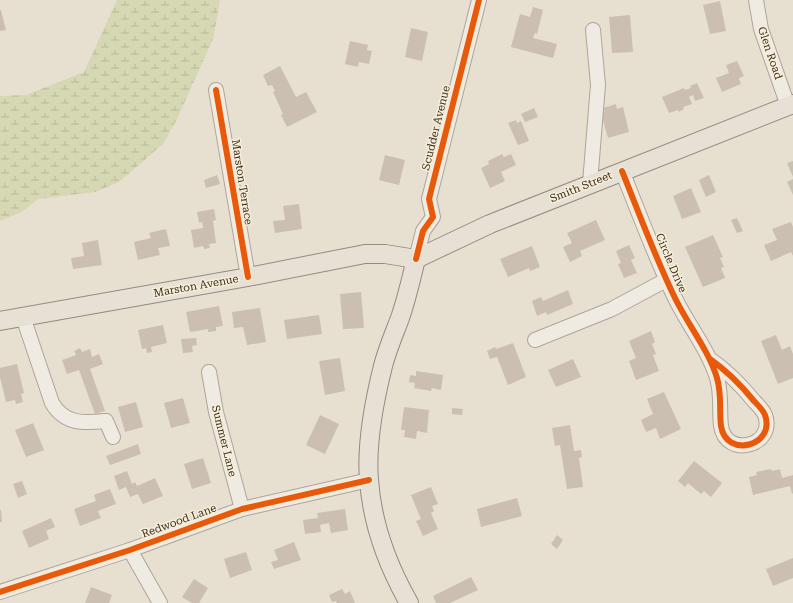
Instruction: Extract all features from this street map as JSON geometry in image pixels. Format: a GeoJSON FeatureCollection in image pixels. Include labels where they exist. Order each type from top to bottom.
{"type":"FeatureCollection","features":[{"type":"Feature","properties":{"kind":"main road","name":"Smith Street"},"geometry":{"type":"LineString","coordinates":[[416,259],[490,224],[590,183],[791,105]]}},
{"type":"Feature","properties":{"kind":"main road","name":"Marston Avenue"},"geometry":{"type":"LineString","coordinates":[[0,320],[248,277],[365,254],[386,254],[416,259]]}},
{"type":"Feature","properties":{"kind":"main road","name":"Scudder Avenue"},"geometry":{"type":"LineString","coordinates":[[409,603],[388,560],[375,519],[369,480],[370,430],[383,365],[409,290],[416,259]]}},
{"type":"Feature","properties":{"kind":"street","name":"Scudder Avenue"},"geometry":{"type":"LineString","coordinates":[[416,259],[424,231],[433,218],[429,199],[479,0]]}},
{"type":"Feature","properties":{"kind":"street","name":"Glen Road"},"geometry":{"type":"LineString","coordinates":[[756,0],[761,29],[791,105]]}},
{"type":"Feature","properties":{"kind":"street"},"geometry":{"type":"LineString","coordinates":[[590,183],[598,85],[593,30]]}},
{"type":"Feature","properties":{"kind":"street","name":"Marston Terrace"},"geometry":{"type":"LineString","coordinates":[[216,90],[248,277]]}},
{"type":"Feature","properties":{"kind":"street","name":"Circle Drive"},"geometry":{"type":"LineString","coordinates":[[622,171],[666,280],[682,313],[710,359],[720,391],[721,423],[723,432],[728,440],[737,445],[746,446],[756,443],[762,436],[766,427],[764,414],[734,378],[710,359]]}},
{"type":"Feature","properties":{"kind":"street","name":"Circle Drive"},"geometry":{"type":"LineString","coordinates":[[535,340],[612,309],[666,280]]}},
{"type":"Feature","properties":{"kind":"street"},"geometry":{"type":"LineString","coordinates":[[23,317],[55,408],[63,416],[71,420],[90,422],[106,421],[114,437]]}},
{"type":"Feature","properties":{"kind":"street","name":"Summer Lane"},"geometry":{"type":"LineString","coordinates":[[209,372],[216,412],[242,509]]}},
{"type":"Feature","properties":{"kind":"street","name":"Redwood Lane"},"geometry":{"type":"LineString","coordinates":[[0,592],[130,550],[242,509],[369,480]]}},
{"type":"Feature","properties":{"kind":"street"},"geometry":{"type":"LineString","coordinates":[[130,550],[160,603]]}},
{"type":"Feature","properties":{"kind":"green space"},"geometry":{"type":"Polygon","coordinates":[[[117,0],[220,0],[213,39],[176,121],[163,144],[119,182],[95,192],[38,199],[22,212],[0,221],[0,96],[26,95],[84,72],[117,0]]]}},
{"type":"Feature","properties":{"kind":"building"},"geometry":{"type":"Polygon","coordinates":[[[720,1],[726,31],[710,34],[703,5],[720,1]]]}},
{"type":"Feature","properties":{"kind":"building"},"geometry":{"type":"Polygon","coordinates":[[[533,7],[543,10],[537,34],[535,33],[533,38],[557,44],[553,58],[511,47],[520,14],[530,17],[533,7]]]}},
{"type":"Feature","properties":{"kind":"building"},"geometry":{"type":"Polygon","coordinates":[[[0,10],[6,30],[0,31],[0,10]]]}},
{"type":"Feature","properties":{"kind":"building"},"geometry":{"type":"Polygon","coordinates":[[[630,15],[633,52],[612,53],[609,17],[630,15]]]}},
{"type":"Feature","properties":{"kind":"building"},"geometry":{"type":"Polygon","coordinates":[[[411,28],[428,32],[422,61],[405,57],[411,28]]]}},
{"type":"Feature","properties":{"kind":"building"},"geometry":{"type":"Polygon","coordinates":[[[350,41],[368,45],[367,50],[372,51],[369,64],[359,62],[358,67],[345,64],[350,41]]]}},
{"type":"Feature","properties":{"kind":"building"},"geometry":{"type":"Polygon","coordinates":[[[737,61],[744,76],[739,78],[741,84],[722,92],[716,78],[729,73],[726,65],[737,61]]]}},
{"type":"Feature","properties":{"kind":"building"},"geometry":{"type":"Polygon","coordinates":[[[280,66],[296,97],[306,92],[317,112],[287,127],[273,92],[275,91],[272,85],[268,86],[263,75],[280,66]]]}},
{"type":"Feature","properties":{"kind":"building"},"geometry":{"type":"Polygon","coordinates":[[[697,83],[704,98],[695,101],[693,95],[689,97],[692,104],[683,107],[684,109],[679,112],[678,110],[669,113],[662,97],[684,88],[685,90],[691,88],[690,86],[697,83]]]}},
{"type":"Feature","properties":{"kind":"building"},"geometry":{"type":"Polygon","coordinates":[[[616,104],[617,109],[623,107],[629,132],[608,138],[601,113],[605,112],[603,108],[616,104]]]}},
{"type":"Feature","properties":{"kind":"building"},"geometry":{"type":"Polygon","coordinates":[[[534,108],[538,117],[525,122],[521,114],[534,108]]]}},
{"type":"Feature","properties":{"kind":"building"},"geometry":{"type":"Polygon","coordinates":[[[516,120],[517,123],[521,121],[529,141],[518,145],[508,123],[516,120]]]}},
{"type":"Feature","properties":{"kind":"building"},"geometry":{"type":"Polygon","coordinates":[[[502,154],[504,157],[511,154],[516,165],[501,172],[505,181],[490,188],[481,168],[489,164],[488,161],[502,154]]]}},
{"type":"Feature","properties":{"kind":"building"},"geometry":{"type":"Polygon","coordinates":[[[385,155],[405,160],[399,185],[379,180],[385,155]]]}},
{"type":"Feature","properties":{"kind":"building"},"geometry":{"type":"Polygon","coordinates":[[[793,161],[793,177],[787,163],[793,161]]]}},
{"type":"Feature","properties":{"kind":"building"},"geometry":{"type":"Polygon","coordinates":[[[217,175],[220,184],[206,188],[204,180],[217,175]]]}},
{"type":"Feature","properties":{"kind":"building"},"geometry":{"type":"Polygon","coordinates":[[[709,175],[716,192],[706,197],[699,180],[709,175]]]}},
{"type":"Feature","properties":{"kind":"building"},"geometry":{"type":"Polygon","coordinates":[[[793,179],[793,195],[787,182],[793,179]]]}},
{"type":"Feature","properties":{"kind":"building"},"geometry":{"type":"Polygon","coordinates":[[[691,188],[701,212],[682,219],[673,196],[691,188]]]}},
{"type":"Feature","properties":{"kind":"building"},"geometry":{"type":"Polygon","coordinates":[[[299,204],[302,229],[275,233],[273,221],[285,220],[283,206],[299,204]]]}},
{"type":"Feature","properties":{"kind":"building"},"geometry":{"type":"Polygon","coordinates":[[[214,209],[216,220],[213,221],[216,243],[209,244],[210,248],[204,249],[203,246],[194,248],[191,230],[203,228],[202,222],[199,223],[197,212],[214,209]]]}},
{"type":"Feature","properties":{"kind":"building"},"geometry":{"type":"Polygon","coordinates":[[[737,218],[743,231],[737,233],[731,220],[737,218]]]}},
{"type":"Feature","properties":{"kind":"building"},"geometry":{"type":"Polygon","coordinates":[[[596,220],[605,240],[580,251],[582,256],[570,262],[563,247],[572,243],[567,233],[596,220]]]}},
{"type":"Feature","properties":{"kind":"building"},"geometry":{"type":"Polygon","coordinates":[[[791,222],[793,227],[793,256],[791,252],[771,261],[764,245],[777,240],[772,229],[791,222]]]}},
{"type":"Feature","properties":{"kind":"building"},"geometry":{"type":"Polygon","coordinates":[[[166,229],[170,246],[158,248],[160,255],[138,260],[134,242],[151,238],[149,233],[166,229]]]}},
{"type":"Feature","properties":{"kind":"building"},"geometry":{"type":"Polygon","coordinates":[[[713,235],[723,257],[720,258],[724,267],[721,268],[725,278],[703,287],[685,247],[713,235]]]}},
{"type":"Feature","properties":{"kind":"building"},"geometry":{"type":"Polygon","coordinates":[[[98,240],[102,265],[73,269],[71,258],[84,256],[82,243],[98,240]]]}},
{"type":"Feature","properties":{"kind":"building"},"geometry":{"type":"Polygon","coordinates":[[[629,245],[635,258],[631,260],[637,273],[624,278],[618,264],[621,263],[616,251],[629,245]]]}},
{"type":"Feature","properties":{"kind":"building"},"geometry":{"type":"Polygon","coordinates":[[[532,246],[540,267],[530,271],[529,268],[508,277],[500,259],[532,246]]]}},
{"type":"Feature","properties":{"kind":"building"},"geometry":{"type":"Polygon","coordinates":[[[568,290],[573,304],[547,315],[546,312],[537,316],[532,301],[541,297],[543,301],[568,290]]]}},
{"type":"Feature","properties":{"kind":"building"},"geometry":{"type":"Polygon","coordinates":[[[361,292],[364,328],[343,329],[340,294],[361,292]]]}},
{"type":"Feature","properties":{"kind":"building"},"geometry":{"type":"Polygon","coordinates":[[[219,306],[223,326],[216,327],[216,331],[208,332],[208,329],[190,332],[186,312],[219,306]]]}},
{"type":"Feature","properties":{"kind":"building"},"geometry":{"type":"Polygon","coordinates":[[[260,308],[266,342],[247,345],[243,327],[234,328],[232,312],[260,308]]]}},
{"type":"Feature","properties":{"kind":"building"},"geometry":{"type":"Polygon","coordinates":[[[319,315],[322,334],[287,339],[284,320],[319,315]]]}},
{"type":"Feature","properties":{"kind":"building"},"geometry":{"type":"Polygon","coordinates":[[[163,325],[167,343],[151,347],[152,352],[147,353],[146,348],[142,349],[138,330],[163,325]]]}},
{"type":"Feature","properties":{"kind":"building"},"geometry":{"type":"Polygon","coordinates":[[[651,331],[655,342],[652,344],[656,354],[653,355],[659,371],[636,380],[629,361],[636,358],[629,341],[651,331]]]}},
{"type":"Feature","properties":{"kind":"building"},"geometry":{"type":"Polygon","coordinates":[[[776,335],[782,350],[790,346],[793,354],[793,378],[778,384],[761,341],[776,335]]]}},
{"type":"Feature","properties":{"kind":"building"},"geometry":{"type":"Polygon","coordinates":[[[196,338],[197,345],[192,346],[193,352],[183,353],[181,339],[196,338]]]}},
{"type":"Feature","properties":{"kind":"building"},"geometry":{"type":"Polygon","coordinates":[[[513,343],[526,377],[508,385],[497,357],[490,359],[487,351],[495,347],[496,349],[513,343]]]}},
{"type":"Feature","properties":{"kind":"building"},"geometry":{"type":"Polygon","coordinates":[[[80,348],[82,352],[90,349],[92,357],[99,354],[103,364],[90,369],[105,411],[95,414],[79,370],[67,374],[62,360],[76,355],[74,351],[80,348]]]}},
{"type":"Feature","properties":{"kind":"building"},"geometry":{"type":"Polygon","coordinates":[[[340,358],[345,391],[325,395],[319,361],[340,358]]]}},
{"type":"Feature","properties":{"kind":"building"},"geometry":{"type":"Polygon","coordinates":[[[573,359],[581,377],[556,387],[548,370],[573,359]]]}},
{"type":"Feature","properties":{"kind":"building"},"geometry":{"type":"Polygon","coordinates":[[[17,364],[24,393],[21,394],[23,402],[16,404],[15,400],[6,402],[0,377],[0,368],[17,364]]]}},
{"type":"Feature","properties":{"kind":"building"},"geometry":{"type":"Polygon","coordinates":[[[416,371],[443,375],[441,390],[432,388],[431,391],[414,388],[415,383],[409,382],[410,375],[416,376],[416,371]]]}},
{"type":"Feature","properties":{"kind":"building"},"geometry":{"type":"Polygon","coordinates":[[[664,392],[681,429],[660,439],[656,428],[646,432],[641,420],[653,414],[647,399],[664,392]]]}},
{"type":"Feature","properties":{"kind":"building"},"geometry":{"type":"Polygon","coordinates":[[[183,398],[190,423],[171,428],[164,403],[183,398]]]}},
{"type":"Feature","properties":{"kind":"building"},"geometry":{"type":"Polygon","coordinates":[[[136,402],[143,427],[125,432],[118,407],[136,402]]]}},
{"type":"Feature","properties":{"kind":"building"},"geometry":{"type":"Polygon","coordinates":[[[404,407],[429,410],[427,433],[417,431],[416,439],[404,437],[405,430],[401,430],[404,407]]]}},
{"type":"Feature","properties":{"kind":"building"},"geometry":{"type":"Polygon","coordinates":[[[452,408],[463,409],[462,415],[452,414],[452,408]]]}},
{"type":"Feature","properties":{"kind":"building"},"geometry":{"type":"Polygon","coordinates":[[[320,415],[339,424],[325,454],[306,445],[320,415]]]}},
{"type":"Feature","properties":{"kind":"building"},"geometry":{"type":"Polygon","coordinates":[[[33,423],[44,450],[26,457],[15,430],[33,423]]]}},
{"type":"Feature","properties":{"kind":"building"},"geometry":{"type":"Polygon","coordinates":[[[570,425],[574,451],[581,450],[582,457],[579,458],[583,487],[567,489],[560,445],[555,446],[552,428],[570,425]]]}},
{"type":"Feature","properties":{"kind":"building"},"geometry":{"type":"Polygon","coordinates":[[[138,444],[141,454],[110,465],[106,456],[138,444]]]}},
{"type":"Feature","properties":{"kind":"building"},"geometry":{"type":"Polygon","coordinates":[[[203,458],[211,483],[192,489],[184,464],[203,458]]]}},
{"type":"Feature","properties":{"kind":"building"},"geometry":{"type":"Polygon","coordinates":[[[694,461],[722,483],[711,497],[704,491],[701,494],[688,483],[685,487],[678,481],[694,461]]]}},
{"type":"Feature","properties":{"kind":"building"},"geometry":{"type":"Polygon","coordinates":[[[771,469],[772,471],[780,469],[782,478],[793,475],[792,494],[790,486],[753,495],[749,477],[757,475],[756,472],[771,469]]]}},
{"type":"Feature","properties":{"kind":"building"},"geometry":{"type":"Polygon","coordinates":[[[127,471],[132,484],[135,482],[137,486],[155,478],[163,496],[143,504],[138,494],[130,497],[126,487],[119,490],[114,476],[127,471]]]}},
{"type":"Feature","properties":{"kind":"building"},"geometry":{"type":"Polygon","coordinates":[[[22,481],[27,494],[18,498],[13,484],[22,481]]]}},
{"type":"Feature","properties":{"kind":"building"},"geometry":{"type":"Polygon","coordinates":[[[431,487],[438,504],[432,506],[434,511],[431,513],[438,529],[423,536],[416,521],[421,519],[411,495],[431,487]]]}},
{"type":"Feature","properties":{"kind":"building"},"geometry":{"type":"Polygon","coordinates":[[[110,489],[116,504],[98,511],[101,518],[80,526],[74,509],[96,501],[94,495],[110,489]]]}},
{"type":"Feature","properties":{"kind":"building"},"geometry":{"type":"Polygon","coordinates":[[[517,498],[522,516],[481,527],[477,509],[517,498]]]}},
{"type":"Feature","properties":{"kind":"building"},"geometry":{"type":"Polygon","coordinates":[[[345,509],[348,530],[331,533],[329,523],[320,525],[321,532],[305,534],[303,520],[318,518],[317,513],[345,509]]]}},
{"type":"Feature","properties":{"kind":"building"},"geometry":{"type":"Polygon","coordinates":[[[1,510],[2,522],[0,522],[1,510]]]}},
{"type":"Feature","properties":{"kind":"building"},"geometry":{"type":"Polygon","coordinates":[[[51,518],[55,527],[46,531],[49,539],[29,548],[22,531],[51,518]]]}},
{"type":"Feature","properties":{"kind":"building"},"geometry":{"type":"Polygon","coordinates":[[[557,535],[563,540],[557,549],[551,544],[557,535]]]}},
{"type":"Feature","properties":{"kind":"building"},"geometry":{"type":"Polygon","coordinates":[[[294,542],[301,560],[274,569],[271,562],[278,560],[274,550],[294,542]]]}},
{"type":"Feature","properties":{"kind":"building"},"geometry":{"type":"Polygon","coordinates":[[[246,552],[252,570],[230,578],[224,559],[246,552]]]}},
{"type":"Feature","properties":{"kind":"building"},"geometry":{"type":"Polygon","coordinates":[[[793,558],[793,578],[773,586],[766,569],[793,558]]]}},
{"type":"Feature","properties":{"kind":"building"},"geometry":{"type":"Polygon","coordinates":[[[471,577],[478,590],[450,603],[436,603],[433,596],[471,577]]]}},
{"type":"Feature","properties":{"kind":"building"},"geometry":{"type":"Polygon","coordinates":[[[194,579],[208,588],[199,603],[192,603],[182,597],[194,579]]]}},
{"type":"Feature","properties":{"kind":"building"},"geometry":{"type":"Polygon","coordinates":[[[91,587],[112,595],[109,603],[85,603],[91,587]]]}},
{"type":"Feature","properties":{"kind":"building"},"geometry":{"type":"Polygon","coordinates":[[[342,589],[345,594],[350,591],[355,603],[332,602],[329,595],[342,589]]]}},
{"type":"Feature","properties":{"kind":"cycle path"},"geometry":{"type":"LineString","coordinates":[[416,259],[423,231],[433,217],[429,199],[479,0]]}},
{"type":"Feature","properties":{"kind":"cycle path"},"geometry":{"type":"LineString","coordinates":[[216,90],[248,277]]}},
{"type":"Feature","properties":{"kind":"cycle path"},"geometry":{"type":"LineString","coordinates":[[622,171],[654,251],[680,308],[713,367],[719,384],[721,426],[725,436],[732,443],[740,445],[757,441],[763,434],[766,426],[764,413],[739,384],[710,359]]}},
{"type":"Feature","properties":{"kind":"cycle path"},"geometry":{"type":"LineString","coordinates":[[0,592],[130,550],[242,509],[369,480]]}}]}
